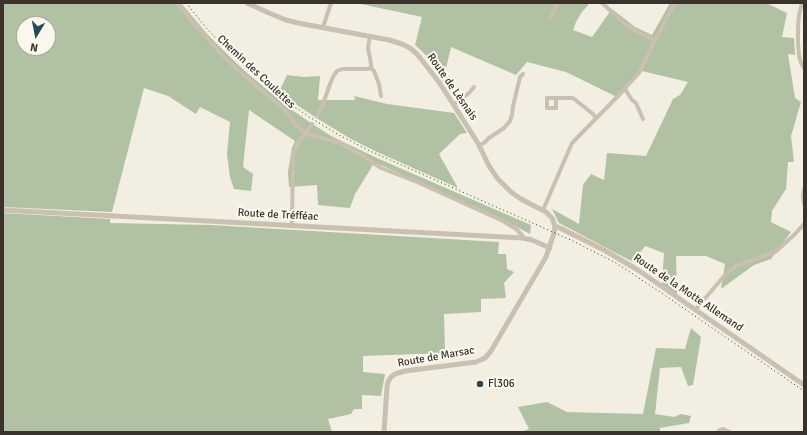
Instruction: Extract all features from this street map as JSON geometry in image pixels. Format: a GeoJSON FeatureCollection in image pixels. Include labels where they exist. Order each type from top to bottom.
{"type":"FeatureCollection","features":[{"type":"Feature","properties":{"kind":"street","name":"Chemin des Coulettes"},"geometry":{"type":"LineString","coordinates":[[177,3],[225,58],[283,108],[306,133],[340,143],[381,168],[502,221],[516,229],[523,238]]}},
{"type":"Feature","properties":{"kind":"street","name":"Route de Lèsnais"},"geometry":{"type":"LineString","coordinates":[[248,3],[286,20],[389,40],[410,48],[417,54],[439,82],[469,128],[479,145],[488,166],[498,180],[521,199],[549,214],[555,226]]}},
{"type":"Feature","properties":{"kind":"street"},"geometry":{"type":"LineString","coordinates":[[323,27],[331,3]]}},
{"type":"Feature","properties":{"kind":"street"},"geometry":{"type":"LineString","coordinates":[[551,17],[558,3]]}},
{"type":"Feature","properties":{"kind":"street"},"geometry":{"type":"LineString","coordinates":[[602,3],[625,24],[655,41]]}},
{"type":"Feature","properties":{"kind":"street"},"geometry":{"type":"LineString","coordinates":[[543,210],[572,143],[639,73],[675,3]]}},
{"type":"Feature","properties":{"kind":"street"},"geometry":{"type":"LineString","coordinates":[[802,3],[799,15],[798,37],[799,56],[804,68]]}},
{"type":"Feature","properties":{"kind":"street"},"geometry":{"type":"LineString","coordinates":[[370,36],[368,48],[372,64],[371,68],[374,71],[379,84],[381,96]]}},
{"type":"Feature","properties":{"kind":"street"},"geometry":{"type":"LineString","coordinates":[[317,116],[333,77],[337,71],[342,69],[371,68]]}},
{"type":"Feature","properties":{"kind":"street"},"geometry":{"type":"LineString","coordinates":[[479,145],[484,143],[510,122],[520,78],[523,74]]}},
{"type":"Feature","properties":{"kind":"street"},"geometry":{"type":"LineString","coordinates":[[453,105],[469,93],[474,87]]}},
{"type":"Feature","properties":{"kind":"street"},"geometry":{"type":"LineString","coordinates":[[625,89],[632,100],[636,103],[643,119]]}},
{"type":"Feature","properties":{"kind":"street"},"geometry":{"type":"LineString","coordinates":[[556,98],[573,98],[596,118]]}},
{"type":"Feature","properties":{"kind":"street"},"geometry":{"type":"LineString","coordinates":[[292,226],[293,155],[296,146],[312,124]]}},
{"type":"Feature","properties":{"kind":"street"},"geometry":{"type":"LineString","coordinates":[[804,189],[804,204]]}},
{"type":"Feature","properties":{"kind":"street","name":"Route de Tréfféac"},"geometry":{"type":"LineString","coordinates":[[3,210],[523,238],[532,240],[550,248]]}},
{"type":"Feature","properties":{"kind":"street"},"geometry":{"type":"LineString","coordinates":[[696,309],[725,275],[736,266],[775,252],[804,224]]}},
{"type":"Feature","properties":{"kind":"street"},"geometry":{"type":"LineString","coordinates":[[550,248],[555,226]]}},
{"type":"Feature","properties":{"kind":"street","name":"Route de la Motte Allemand"},"geometry":{"type":"LineString","coordinates":[[555,226],[604,250],[638,270],[804,385]]}},
{"type":"Feature","properties":{"kind":"street","name":"Route de Marsac"},"geometry":{"type":"LineString","coordinates":[[384,432],[387,387],[391,377],[405,371],[476,362],[485,358],[494,346],[550,248]]}},
{"type":"Feature","properties":{"kind":"street"},"geometry":{"type":"LineString","coordinates":[[718,432],[723,429],[729,432]]}},
{"type":"Feature","properties":{"kind":"green space"},"geometry":{"type":"Polygon","coordinates":[[[3,3],[181,3],[208,35],[247,73],[289,108],[331,136],[379,159],[531,225],[530,234],[500,218],[374,162],[355,194],[350,208],[318,205],[317,185],[289,187],[288,172],[292,148],[295,141],[249,110],[243,167],[253,174],[251,191],[234,189],[230,177],[227,154],[230,122],[200,107],[196,114],[168,96],[144,88],[112,212],[3,207],[3,3]]]}},
{"type":"Feature","properties":{"kind":"green space"},"geometry":{"type":"Polygon","coordinates":[[[356,3],[590,3],[582,12],[573,30],[592,37],[612,9],[635,27],[652,35],[670,3],[766,3],[787,13],[782,37],[794,38],[795,55],[788,54],[795,98],[801,102],[791,136],[794,162],[788,162],[786,189],[772,211],[771,222],[791,232],[771,259],[754,265],[721,289],[725,264],[706,256],[676,256],[677,294],[662,285],[664,253],[645,246],[633,262],[559,223],[552,209],[579,224],[583,185],[591,174],[604,180],[607,153],[646,156],[673,99],[680,95],[688,82],[642,71],[619,98],[566,72],[527,62],[516,75],[451,47],[443,81],[429,58],[415,45],[422,17],[356,3]]]}},
{"type":"Feature","properties":{"kind":"green space"},"geometry":{"type":"Polygon","coordinates":[[[287,75],[304,77],[320,76],[318,100],[355,100],[354,96],[387,104],[454,113],[467,133],[460,134],[439,154],[458,188],[375,151],[351,139],[318,119],[279,92],[287,75]]]}},
{"type":"Feature","properties":{"kind":"green space"},"geometry":{"type":"Polygon","coordinates":[[[3,213],[110,219],[110,223],[210,225],[499,242],[498,254],[506,254],[507,269],[514,272],[504,283],[506,298],[481,299],[481,312],[444,314],[445,353],[363,356],[363,372],[385,374],[381,396],[362,395],[362,409],[354,409],[351,414],[328,419],[332,432],[3,432],[3,213]]]}},
{"type":"Feature","properties":{"kind":"green space"},"geometry":{"type":"Polygon","coordinates":[[[691,328],[701,337],[693,385],[688,386],[681,367],[660,368],[655,414],[674,417],[681,414],[691,416],[689,423],[660,428],[660,432],[520,432],[529,429],[518,407],[547,402],[567,412],[643,414],[656,348],[685,349],[691,328]]]}},
{"type":"Feature","properties":{"kind":"railway"},"geometry":{"type":"LineString","coordinates":[[186,3],[208,30],[237,59],[266,85],[311,118],[370,151],[573,241],[616,263],[804,391]]}},
{"type":"Feature","properties":{"kind":"place","name":"Fl306"},"geometry":{"type":"Point","coordinates":[480,384]}}]}
